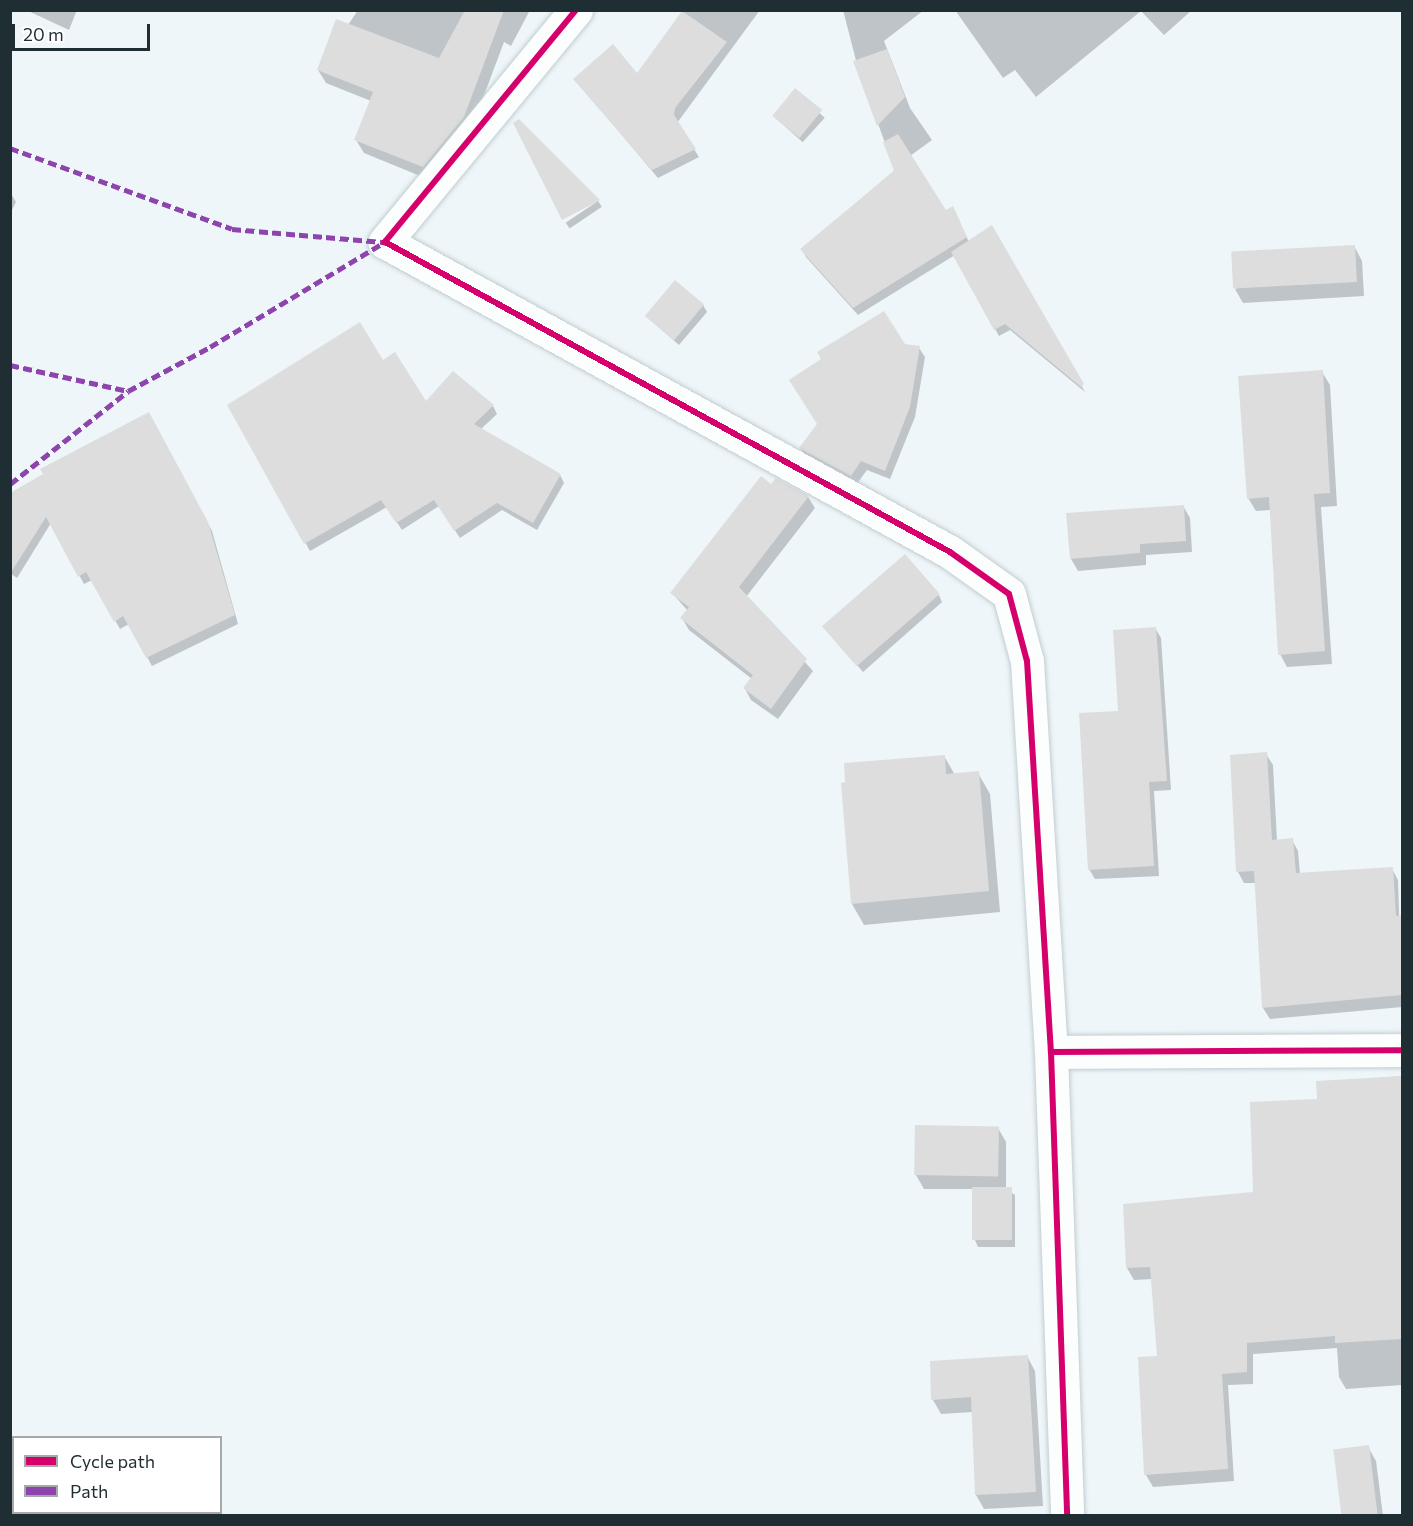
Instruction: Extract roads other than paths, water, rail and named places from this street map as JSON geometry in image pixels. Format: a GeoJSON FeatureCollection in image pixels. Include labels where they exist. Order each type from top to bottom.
{"type":"FeatureCollection","features":[{"type":"Feature","properties":{"kind":"street"},"geometry":{"type":"LineString","coordinates":[[576,10],[385,242],[950,552],[1009,594],[1027,661],[1051,1052],[1067,1515]]}},
{"type":"Feature","properties":{"kind":"street"},"geometry":{"type":"LineString","coordinates":[[1051,1052],[1402,1050]]}}]}
